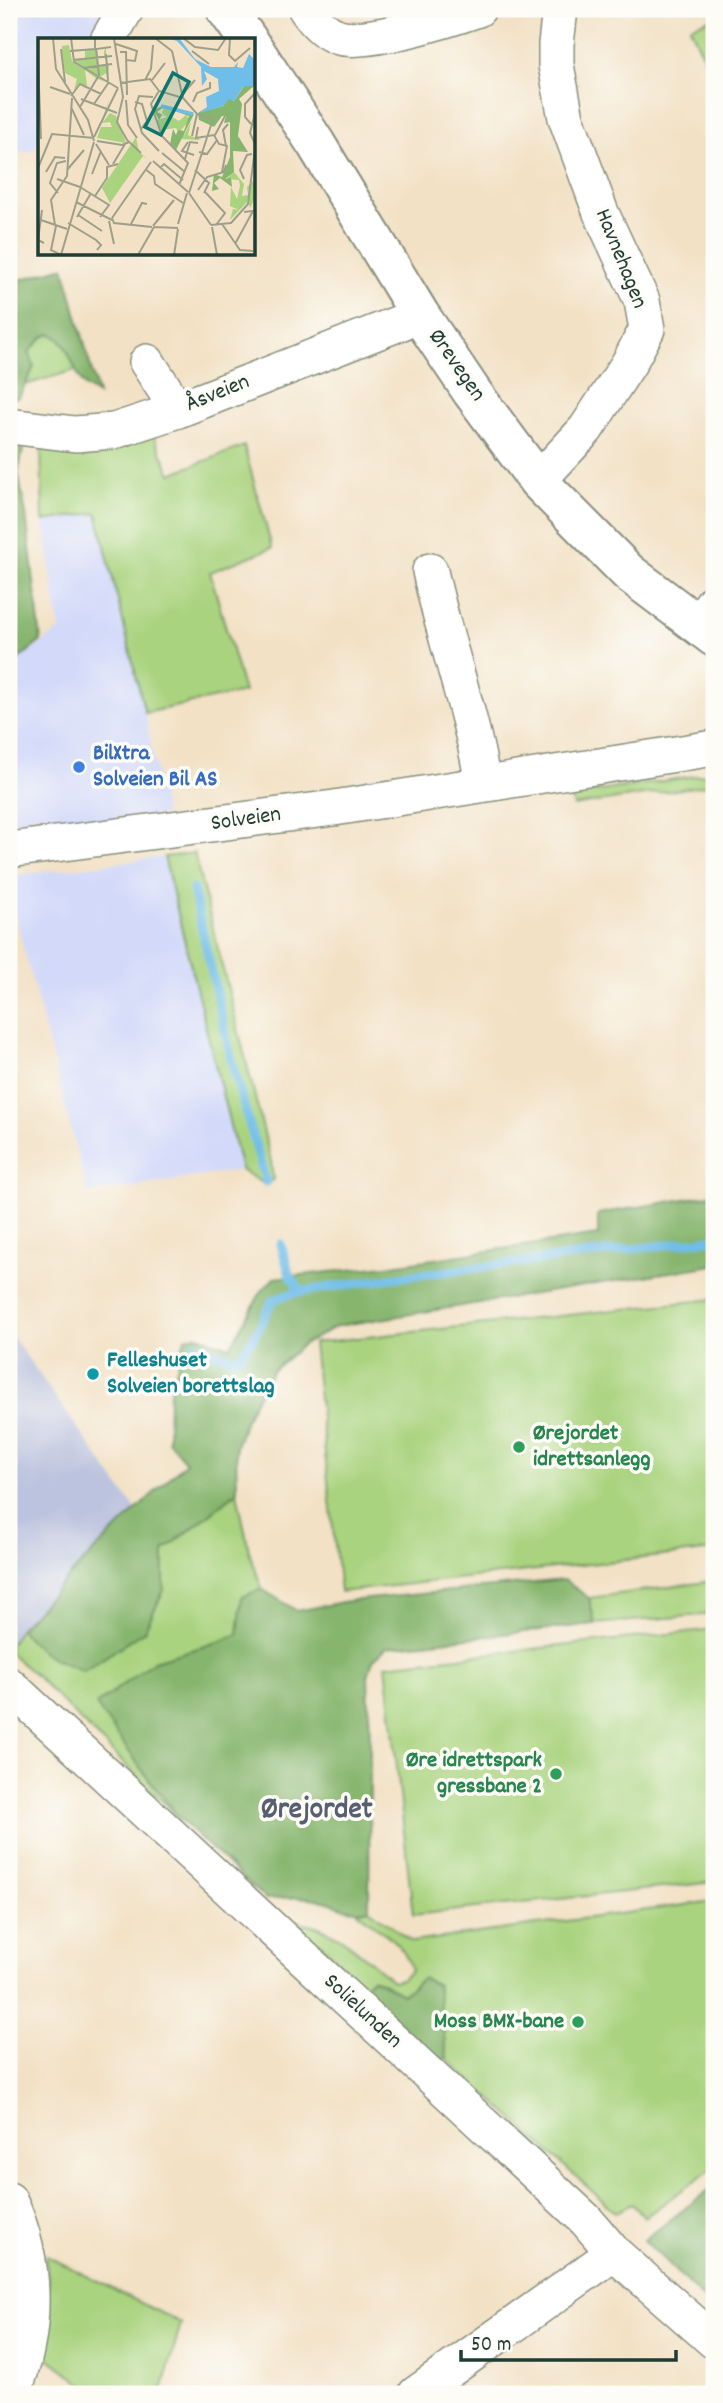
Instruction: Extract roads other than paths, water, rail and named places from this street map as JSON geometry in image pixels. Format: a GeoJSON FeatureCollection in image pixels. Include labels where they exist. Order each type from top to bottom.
{"type":"FeatureCollection","features":[{"type":"Feature","properties":{"kind":"street"},"geometry":{"type":"LineString","coordinates":[[109,38],[126,9]]}},
{"type":"Feature","properties":{"kind":"street"},"geometry":{"type":"LineString","coordinates":[[226,9],[247,38]]}},
{"type":"Feature","properties":{"kind":"street"},"geometry":{"type":"LineString","coordinates":[[306,9],[325,31],[341,38],[386,33],[456,17],[478,9]]}},
{"type":"Feature","properties":{"kind":"street","name":"Havnehagen"},"geometry":{"type":"LineString","coordinates":[[538,481],[586,429],[629,363],[647,329],[642,302],[601,213],[566,118],[556,65],[560,9]]}},
{"type":"Feature","properties":{"kind":"street","name":"Ørevegen"},"geometry":{"type":"LineString","coordinates":[[256,52],[316,144],[420,315],[472,392],[538,481],[629,573],[709,621]]}},
{"type":"Feature","properties":{"kind":"street","name":"Åsveien"},"geometry":{"type":"LineString","coordinates":[[9,426],[75,434],[114,431],[178,410],[420,315]]}},
{"type":"Feature","properties":{"kind":"street"},"geometry":{"type":"LineString","coordinates":[[147,362],[178,410]]}},
{"type":"Feature","properties":{"kind":"street"},"geometry":{"type":"LineString","coordinates":[[430,570],[438,609],[474,738],[483,784]]}},
{"type":"Feature","properties":{"kind":"street","name":"Solveien"},"geometry":{"type":"LineString","coordinates":[[9,850],[334,808],[714,748]]}},
{"type":"Feature","properties":{"kind":"street","name":"Solielunden"},"geometry":{"type":"LineString","coordinates":[[9,1685],[586,2220],[614,2253],[714,2341]]}},
{"type":"Feature","properties":{"kind":"street"},"geometry":{"type":"LineString","coordinates":[[9,2200],[26,2252],[32,2298],[25,2353],[12,2394]]}},
{"type":"Feature","properties":{"kind":"street"},"geometry":{"type":"LineString","coordinates":[[416,2394],[614,2253]]}},
{"type":"Feature","properties":{"kind":"waterway"},"geometry":{"type":"LineString","coordinates":[[193,889],[234,1071],[266,1182]]}},
{"type":"Feature","properties":{"kind":"waterway"},"geometry":{"type":"LineString","coordinates":[[194,1345],[231,1358],[239,1357],[254,1337],[273,1300],[293,1293],[391,1278],[714,1239]]}},
{"type":"Feature","properties":{"kind":"waterway"},"geometry":{"type":"LineString","coordinates":[[281,1244],[290,1276],[302,1292]]}},
{"type":"Feature","properties":{"kind":"place","name":"BilXtra Solveien Bil AS"},"geometry":{"type":"Point","coordinates":[79,767]}},
{"type":"Feature","properties":{"kind":"place","name":"Felleshuset Solveien borettslag"},"geometry":{"type":"Point","coordinates":[93,1374]}},
{"type":"Feature","properties":{"kind":"place","name":"Ørejordet idrettsanlegg"},"geometry":{"type":"Point","coordinates":[519,1447]}},
{"type":"Feature","properties":{"kind":"place","name":"Øre idrettspark gressbane 2"},"geometry":{"type":"Point","coordinates":[556,1774]}},
{"type":"Feature","properties":{"kind":"place","name":"Moss BMX-bane"},"geometry":{"type":"Point","coordinates":[578,2022]}},
{"type":"Feature","properties":{"kind":"district","name":"Ørejordet"},"geometry":{"type":"Point","coordinates":[317,1811]}}]}
